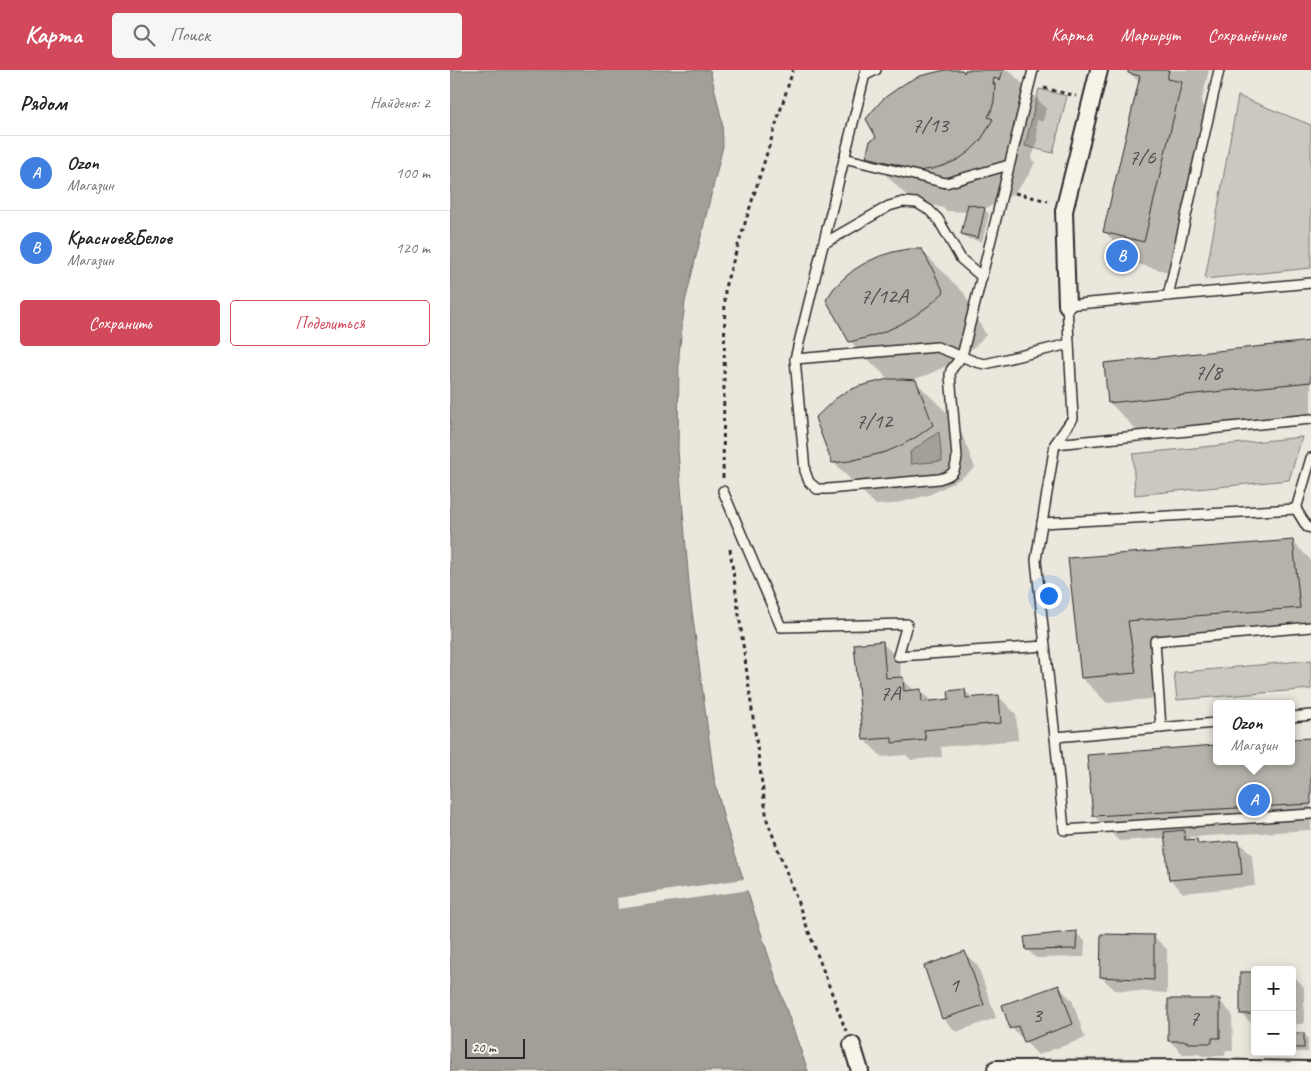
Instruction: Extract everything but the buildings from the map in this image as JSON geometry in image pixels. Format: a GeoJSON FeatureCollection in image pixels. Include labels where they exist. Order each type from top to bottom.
{"type":"FeatureCollection","features":[{"type":"Feature","properties":{"kind":"street"},"geometry":{"type":"LineString","coordinates":[[1067,305],[1064,211],[1099,70]]}},
{"type":"Feature","properties":{"kind":"street"},"geometry":{"type":"LineString","coordinates":[[852,1045],[860,1071]]}},
{"type":"Feature","properties":{"kind":"street"},"geometry":{"type":"LineString","coordinates":[[996,1069],[1311,1070]]}},
{"type":"Feature","properties":{"kind":"lane"},"geometry":{"type":"LineString","coordinates":[[876,70],[865,73],[795,359],[806,471],[809,482],[817,489],[938,479],[949,476],[955,470],[957,457],[950,375],[951,370],[962,356],[1033,70]]}},
{"type":"Feature","properties":{"kind":"lane"},"geometry":{"type":"LineString","coordinates":[[1168,296],[1219,70]]}},
{"type":"Feature","properties":{"kind":"lane"},"geometry":{"type":"LineString","coordinates":[[844,158],[946,183],[1009,165]]}},
{"type":"Feature","properties":{"kind":"lane"},"geometry":{"type":"LineString","coordinates":[[822,244],[889,206],[903,202],[917,203],[929,210],[938,219],[961,259],[982,277]]}},
{"type":"Feature","properties":{"kind":"lane"},"geometry":{"type":"LineString","coordinates":[[1311,283],[1067,305],[1073,418],[1055,444],[1036,560],[1064,830],[1311,814]]}},
{"type":"Feature","properties":{"kind":"lane"},"geometry":{"type":"LineString","coordinates":[[795,359],[937,347],[985,364],[1069,344]]}},
{"type":"Feature","properties":{"kind":"lane"},"geometry":{"type":"LineString","coordinates":[[1055,444],[1311,419]]}},
{"type":"Feature","properties":{"kind":"lane"},"geometry":{"type":"LineString","coordinates":[[1311,458],[1296,509],[1306,527],[1311,528]]}},
{"type":"Feature","properties":{"kind":"lane"},"geometry":{"type":"LineString","coordinates":[[723,491],[781,627],[907,624],[898,656],[1045,646]]}},
{"type":"Feature","properties":{"kind":"lane"},"geometry":{"type":"LineString","coordinates":[[1042,523],[1296,509]]}},
{"type":"Feature","properties":{"kind":"lane"},"geometry":{"type":"LineString","coordinates":[[1161,728],[1155,641],[1311,627]]}},
{"type":"Feature","properties":{"kind":"lane"},"geometry":{"type":"LineString","coordinates":[[1295,717],[1311,715]]}},
{"type":"Feature","properties":{"kind":"lane"},"geometry":{"type":"LineString","coordinates":[[1055,737],[1213,723]]}},
{"type":"Feature","properties":{"kind":"path"},"geometry":{"type":"LineString","coordinates":[[1038,86],[1092,100]]}},
{"type":"Feature","properties":{"kind":"path"},"geometry":{"type":"LineString","coordinates":[[1003,190],[1065,205]]}},
{"type":"Feature","properties":{"kind":"shaded area"},"geometry":{"type":"Polygon","coordinates":[[[450,70],[710,70],[722,121],[723,146],[685,302],[679,354],[678,451],[690,596],[714,777],[725,823],[808,1071],[450,1071],[450,70]]]}},
{"type":"Feature","properties":{"kind":"shaded area"},"geometry":{"type":"Polygon","coordinates":[[[1039,89],[1067,96],[1053,153],[1025,146],[1039,89]]]}},
{"type":"Feature","properties":{"kind":"shaded area"},"geometry":{"type":"Polygon","coordinates":[[[1238,96],[1311,125],[1311,268],[1205,279],[1238,96]]]}},
{"type":"Feature","properties":{"kind":"shaded area"},"geometry":{"type":"Polygon","coordinates":[[[939,432],[942,461],[911,464],[910,452],[939,432]]]}},
{"type":"Feature","properties":{"kind":"shaded area"},"geometry":{"type":"Polygon","coordinates":[[[1302,437],[1289,480],[1135,495],[1133,454],[1302,437]]]}},
{"type":"Feature","properties":{"kind":"shaded area"},"geometry":{"type":"Polygon","coordinates":[[[1311,660],[1311,689],[1177,700],[1174,673],[1311,660]]]}},
{"type":"Feature","properties":{"kind":"pier"},"geometry":{"type":"Polygon","coordinates":[[[747,879],[750,890],[618,909],[617,898],[747,879]]]}},
{"type":"Feature","properties":{"kind":"place","name":"Красное&Белое"},"geometry":{"type":"Point","coordinates":[1122,256]}},
{"type":"Feature","properties":{"kind":"place","name":"Ozon"},"geometry":{"type":"Point","coordinates":[1254,800]}}]}
